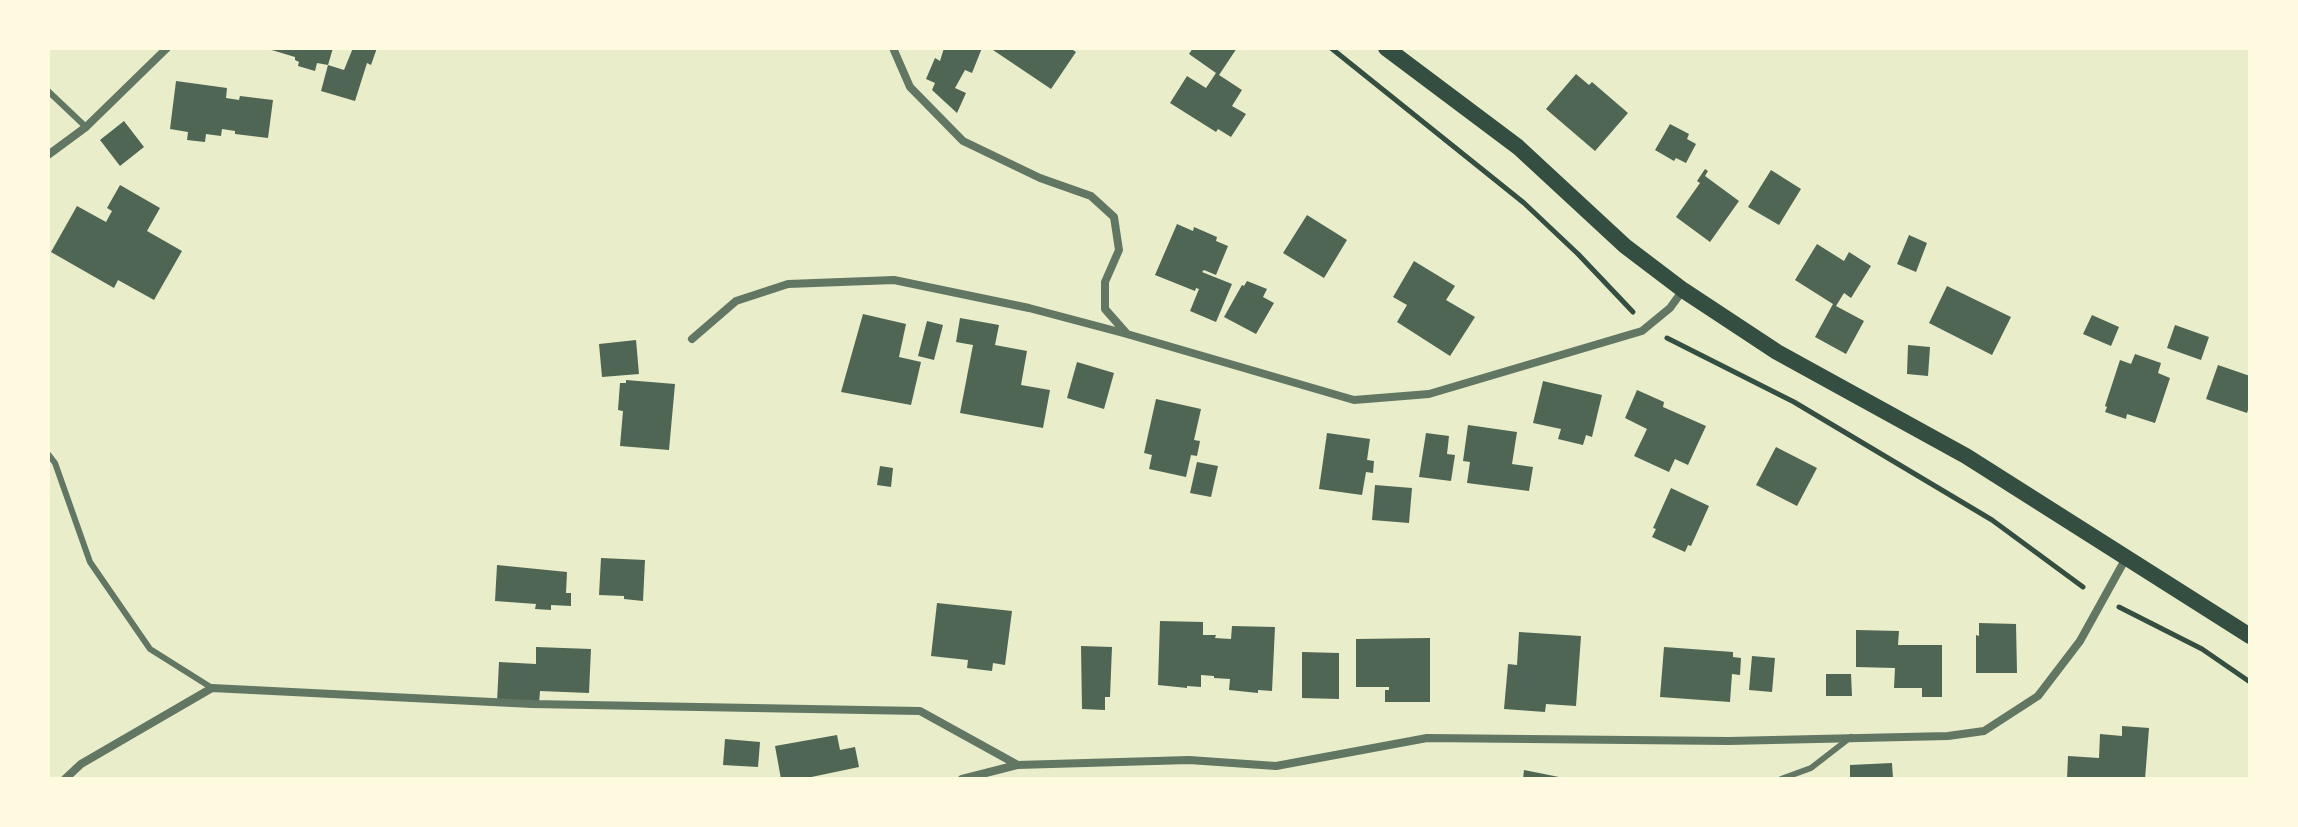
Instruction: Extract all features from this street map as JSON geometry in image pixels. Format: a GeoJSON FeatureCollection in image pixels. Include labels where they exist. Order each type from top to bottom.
{"type":"FeatureCollection","features":[{"type":"Feature","properties":{"kind":"main road"},"geometry":{"type":"LineString","coordinates":[[1386,48],[1518,147],[1625,246],[1683,290],[1777,352],[1966,456],[2250,636]]}},
{"type":"Feature","properties":{"kind":"street"},"geometry":{"type":"LineString","coordinates":[[48,155],[86,127],[167,48]]}},
{"type":"Feature","properties":{"kind":"street"},"geometry":{"type":"LineString","coordinates":[[893,48],[910,87],[963,141],[1040,178],[1091,196],[1114,217],[1119,250],[1105,282],[1105,309],[1127,334]]}},
{"type":"Feature","properties":{"kind":"street"},"geometry":{"type":"LineString","coordinates":[[692,339],[736,301],[788,284],[894,280],[1029,308],[1354,400],[1429,394],[1642,331],[1670,308],[1683,290]]}},
{"type":"Feature","properties":{"kind":"street"},"geometry":{"type":"LineString","coordinates":[[962,779],[1017,765],[1189,760],[1276,766],[1427,738],[1729,741],[1948,736],[1984,731],[2038,696],[2080,641],[2126,557]]}},
{"type":"Feature","properties":{"kind":"street"},"geometry":{"type":"LineString","coordinates":[[65,779],[81,764],[212,688],[532,704],[920,711],[1017,765]]}},
{"type":"Feature","properties":{"kind":"lane"},"geometry":{"type":"LineString","coordinates":[[48,91],[86,127]]}},
{"type":"Feature","properties":{"kind":"lane"},"geometry":{"type":"LineString","coordinates":[[48,454],[55,463],[90,562],[141,637],[150,649],[212,688]]}},
{"type":"Feature","properties":{"kind":"lane"},"geometry":{"type":"LineString","coordinates":[[1781,779],[1811,768],[1851,737]]}},
{"type":"Feature","properties":{"kind":"path"},"geometry":{"type":"LineString","coordinates":[[1331,48],[1524,203],[1634,312]]}},
{"type":"Feature","properties":{"kind":"path"},"geometry":{"type":"LineString","coordinates":[[1667,338],[1794,402],[1992,520],[2083,587]]}},
{"type":"Feature","properties":{"kind":"path"},"geometry":{"type":"LineString","coordinates":[[2119,607],[2202,649],[2250,682]]}},
{"type":"Feature","properties":{"kind":"building"},"geometry":{"type":"Polygon","coordinates":[[[265,48],[333,48],[328,65],[317,63],[315,71],[298,66],[295,57],[265,48]]]}},
{"type":"Feature","properties":{"kind":"building"},"geometry":{"type":"Polygon","coordinates":[[[353,48],[377,48],[371,65],[367,63],[355,101],[321,91],[328,65],[344,70],[353,48]]]}},
{"type":"Feature","properties":{"kind":"building"},"geometry":{"type":"Polygon","coordinates":[[[944,48],[982,48],[972,73],[965,70],[955,88],[966,93],[957,113],[932,90],[935,83],[926,79],[935,58],[940,61],[944,48]]]}},
{"type":"Feature","properties":{"kind":"building"},"geometry":{"type":"Polygon","coordinates":[[[990,48],[1070,48],[1076,52],[1051,89],[990,48]]]}},
{"type":"Feature","properties":{"kind":"building"},"geometry":{"type":"Polygon","coordinates":[[[1193,48],[1237,48],[1219,75],[1242,90],[1232,106],[1246,114],[1231,137],[1218,129],[1216,132],[1170,103],[1187,76],[1206,88],[1216,73],[1189,54],[1193,48]]]}},
{"type":"Feature","properties":{"kind":"building"},"geometry":{"type":"Polygon","coordinates":[[[1576,74],[1589,85],[1592,82],[1628,113],[1595,151],[1546,109],[1576,74]]]}},
{"type":"Feature","properties":{"kind":"building"},"geometry":{"type":"Polygon","coordinates":[[[176,81],[227,88],[226,98],[239,100],[240,96],[273,100],[268,138],[235,134],[235,131],[222,129],[221,136],[206,134],[205,142],[187,140],[188,132],[170,129],[176,81]]]}},
{"type":"Feature","properties":{"kind":"building"},"geometry":{"type":"Polygon","coordinates":[[[124,121],[144,147],[120,166],[100,140],[124,121]]]}},
{"type":"Feature","properties":{"kind":"building"},"geometry":{"type":"Polygon","coordinates":[[[1670,124],[1689,134],[1687,139],[1696,144],[1686,163],[1676,158],[1674,161],[1655,150],[1670,124]]]}},
{"type":"Feature","properties":{"kind":"building"},"geometry":{"type":"Polygon","coordinates":[[[1705,169],[1708,171],[1705,176],[1739,201],[1710,242],[1676,217],[1700,183],[1697,181],[1705,169]]]}},
{"type":"Feature","properties":{"kind":"building"},"geometry":{"type":"Polygon","coordinates":[[[1771,170],[1801,189],[1779,225],[1748,207],[1771,170]]]}},
{"type":"Feature","properties":{"kind":"building"},"geometry":{"type":"Polygon","coordinates":[[[120,185],[160,208],[147,231],[182,251],[154,300],[118,280],[114,288],[51,252],[77,206],[106,222],[112,211],[107,208],[120,185]]]}},
{"type":"Feature","properties":{"kind":"building"},"geometry":{"type":"Polygon","coordinates":[[[1307,215],[1347,240],[1324,278],[1283,253],[1307,215]]]}},
{"type":"Feature","properties":{"kind":"building"},"geometry":{"type":"Polygon","coordinates":[[[1177,224],[1193,231],[1194,227],[1217,237],[1216,241],[1228,246],[1216,275],[1202,272],[1232,284],[1216,322],[1190,311],[1199,289],[1195,291],[1155,275],[1177,224]]]}},
{"type":"Feature","properties":{"kind":"building"},"geometry":{"type":"Polygon","coordinates":[[[1909,235],[1927,243],[1916,272],[1897,264],[1909,235]]]}},
{"type":"Feature","properties":{"kind":"building"},"geometry":{"type":"Polygon","coordinates":[[[1817,244],[1844,261],[1849,252],[1871,266],[1851,298],[1844,293],[1836,306],[1864,321],[1846,354],[1815,337],[1833,304],[1795,280],[1817,244]]]}},
{"type":"Feature","properties":{"kind":"building"},"geometry":{"type":"Polygon","coordinates":[[[1414,261],[1455,286],[1446,300],[1475,317],[1450,356],[1397,322],[1407,305],[1393,297],[1414,261]]]}},
{"type":"Feature","properties":{"kind":"building"},"geometry":{"type":"Polygon","coordinates":[[[1247,281],[1267,289],[1263,297],[1274,303],[1256,334],[1224,317],[1247,281]]]}},
{"type":"Feature","properties":{"kind":"building"},"geometry":{"type":"Polygon","coordinates":[[[1947,286],[2011,317],[1992,355],[1929,323],[1947,286]]]}},
{"type":"Feature","properties":{"kind":"building"},"geometry":{"type":"Polygon","coordinates":[[[863,314],[906,324],[899,357],[921,362],[911,405],[841,392],[863,314]]]}},
{"type":"Feature","properties":{"kind":"building"},"geometry":{"type":"Polygon","coordinates":[[[2092,315],[2119,327],[2111,346],[2083,334],[2092,315]]]}},
{"type":"Feature","properties":{"kind":"building"},"geometry":{"type":"Polygon","coordinates":[[[960,318],[999,325],[995,345],[1027,351],[1021,385],[1050,390],[1043,428],[960,413],[973,345],[956,342],[960,318]]]}},
{"type":"Feature","properties":{"kind":"building"},"geometry":{"type":"Polygon","coordinates":[[[927,321],[943,325],[934,360],[918,356],[927,321]]]}},
{"type":"Feature","properties":{"kind":"building"},"geometry":{"type":"Polygon","coordinates":[[[2175,325],[2209,337],[2201,360],[2167,348],[2175,325]]]}},
{"type":"Feature","properties":{"kind":"building"},"geometry":{"type":"Polygon","coordinates":[[[636,340],[639,374],[602,377],[599,344],[636,340]]]}},
{"type":"Feature","properties":{"kind":"building"},"geometry":{"type":"Polygon","coordinates":[[[1908,345],[1930,347],[1928,376],[1907,374],[1908,345]]]}},
{"type":"Feature","properties":{"kind":"building"},"geometry":{"type":"Polygon","coordinates":[[[2135,354],[2161,363],[2158,373],[2170,378],[2155,423],[2127,414],[2126,419],[2105,412],[2120,360],[2131,364],[2135,354]]]}},
{"type":"Feature","properties":{"kind":"building"},"geometry":{"type":"Polygon","coordinates":[[[1077,362],[1114,373],[1104,409],[1067,398],[1077,362]]]}},
{"type":"Feature","properties":{"kind":"building"},"geometry":{"type":"Polygon","coordinates":[[[2218,365],[2250,376],[2247,413],[2206,399],[2218,365]]]}},
{"type":"Feature","properties":{"kind":"building"},"geometry":{"type":"Polygon","coordinates":[[[626,380],[675,384],[669,450],[620,446],[623,411],[618,410],[620,383],[626,383],[626,380]]]}},
{"type":"Feature","properties":{"kind":"building"},"geometry":{"type":"Polygon","coordinates":[[[1543,381],[1602,395],[1592,437],[1586,435],[1583,445],[1558,439],[1561,429],[1533,423],[1543,381]]]}},
{"type":"Feature","properties":{"kind":"building"},"geometry":{"type":"Polygon","coordinates":[[[1637,390],[1664,402],[1663,407],[1706,426],[1688,465],[1675,459],[1669,472],[1634,456],[1647,429],[1625,418],[1637,390]]]}},
{"type":"Feature","properties":{"kind":"building"},"geometry":{"type":"Polygon","coordinates":[[[1156,399],[1201,409],[1194,440],[1200,441],[1197,456],[1191,455],[1186,477],[1149,469],[1152,455],[1144,453],[1156,399]]]}},
{"type":"Feature","properties":{"kind":"building"},"geometry":{"type":"Polygon","coordinates":[[[1468,425],[1517,432],[1512,464],[1533,467],[1529,491],[1467,483],[1470,462],[1463,461],[1468,425]]]}},
{"type":"Feature","properties":{"kind":"building"},"geometry":{"type":"Polygon","coordinates":[[[1327,433],[1370,439],[1367,460],[1374,461],[1373,473],[1366,472],[1362,495],[1319,489],[1327,433]]]}},
{"type":"Feature","properties":{"kind":"building"},"geometry":{"type":"Polygon","coordinates":[[[1426,433],[1449,436],[1447,454],[1455,455],[1451,481],[1419,477],[1426,433]]]}},
{"type":"Feature","properties":{"kind":"building"},"geometry":{"type":"Polygon","coordinates":[[[1776,447],[1817,468],[1797,506],[1756,485],[1776,447]]]}},
{"type":"Feature","properties":{"kind":"building"},"geometry":{"type":"Polygon","coordinates":[[[1197,462],[1218,466],[1211,497],[1190,493],[1197,462]]]}},
{"type":"Feature","properties":{"kind":"building"},"geometry":{"type":"Polygon","coordinates":[[[880,466],[893,468],[891,487],[877,485],[880,466]]]}},
{"type":"Feature","properties":{"kind":"building"},"geometry":{"type":"Polygon","coordinates":[[[1375,485],[1412,488],[1409,523],[1372,520],[1375,485]]]}},
{"type":"Feature","properties":{"kind":"building"},"geometry":{"type":"Polygon","coordinates":[[[1671,488],[1709,506],[1691,546],[1688,545],[1685,552],[1652,537],[1671,488]]]}},
{"type":"Feature","properties":{"kind":"building"},"geometry":{"type":"Polygon","coordinates":[[[601,558],[645,560],[643,601],[599,595],[601,558]]]}},
{"type":"Feature","properties":{"kind":"building"},"geometry":{"type":"Polygon","coordinates":[[[497,565],[567,572],[566,593],[571,593],[571,606],[551,605],[551,610],[535,609],[536,604],[495,601],[497,565]]]}},
{"type":"Feature","properties":{"kind":"building"},"geometry":{"type":"Polygon","coordinates":[[[937,603],[1012,611],[1005,665],[993,663],[992,671],[967,668],[968,660],[931,656],[937,603]]]}},
{"type":"Feature","properties":{"kind":"building"},"geometry":{"type":"Polygon","coordinates":[[[1160,621],[1203,622],[1203,635],[1231,639],[1232,626],[1275,627],[1272,691],[1229,690],[1230,679],[1201,675],[1201,687],[1158,685],[1160,621]]]}},
{"type":"Feature","properties":{"kind":"building"},"geometry":{"type":"Polygon","coordinates":[[[1979,623],[2016,624],[2017,673],[1976,673],[1979,623]]]}},
{"type":"Feature","properties":{"kind":"building"},"geometry":{"type":"Polygon","coordinates":[[[1856,630],[1899,631],[1898,645],[1942,645],[1942,697],[1922,697],[1922,688],[1894,688],[1895,668],[1856,667],[1856,630]]]}},
{"type":"Feature","properties":{"kind":"building"},"geometry":{"type":"Polygon","coordinates":[[[1519,632],[1581,636],[1576,706],[1546,704],[1545,712],[1504,709],[1508,664],[1517,665],[1519,632]]]}},
{"type":"Feature","properties":{"kind":"building"},"geometry":{"type":"Polygon","coordinates":[[[1430,638],[1430,702],[1385,702],[1385,690],[1389,687],[1356,687],[1356,639],[1430,638]]]}},
{"type":"Feature","properties":{"kind":"building"},"geometry":{"type":"Polygon","coordinates":[[[1081,646],[1112,647],[1110,697],[1105,697],[1105,710],[1082,709],[1081,646]]]}},
{"type":"Feature","properties":{"kind":"building"},"geometry":{"type":"Polygon","coordinates":[[[536,647],[591,649],[589,693],[540,691],[539,704],[497,702],[499,662],[536,664],[536,647]]]}},
{"type":"Feature","properties":{"kind":"building"},"geometry":{"type":"Polygon","coordinates":[[[1664,647],[1733,652],[1733,657],[1741,658],[1740,675],[1732,674],[1730,702],[1660,697],[1664,647]]]}},
{"type":"Feature","properties":{"kind":"building"},"geometry":{"type":"Polygon","coordinates":[[[1302,652],[1339,653],[1339,699],[1302,698],[1302,652]]]}},
{"type":"Feature","properties":{"kind":"building"},"geometry":{"type":"Polygon","coordinates":[[[1752,656],[1775,658],[1772,692],[1749,690],[1752,656]]]}},
{"type":"Feature","properties":{"kind":"building"},"geometry":{"type":"Polygon","coordinates":[[[1826,674],[1851,674],[1852,696],[1826,696],[1826,674]]]}},
{"type":"Feature","properties":{"kind":"building"},"geometry":{"type":"Polygon","coordinates":[[[2122,726],[2149,728],[2145,779],[2067,779],[2068,756],[2099,758],[2100,734],[2122,736],[2122,726]]]}},
{"type":"Feature","properties":{"kind":"building"},"geometry":{"type":"Polygon","coordinates":[[[837,735],[840,750],[855,747],[859,767],[802,779],[781,779],[775,746],[837,735]]]}},
{"type":"Feature","properties":{"kind":"building"},"geometry":{"type":"Polygon","coordinates":[[[725,739],[760,742],[758,767],[723,765],[725,739]]]}},
{"type":"Feature","properties":{"kind":"building"},"geometry":{"type":"Polygon","coordinates":[[[1892,763],[1893,779],[1850,779],[1850,765],[1892,763]]]}},
{"type":"Feature","properties":{"kind":"building"},"geometry":{"type":"Polygon","coordinates":[[[1524,770],[1564,778],[1564,779],[1523,779],[1524,770]]]}}]}
